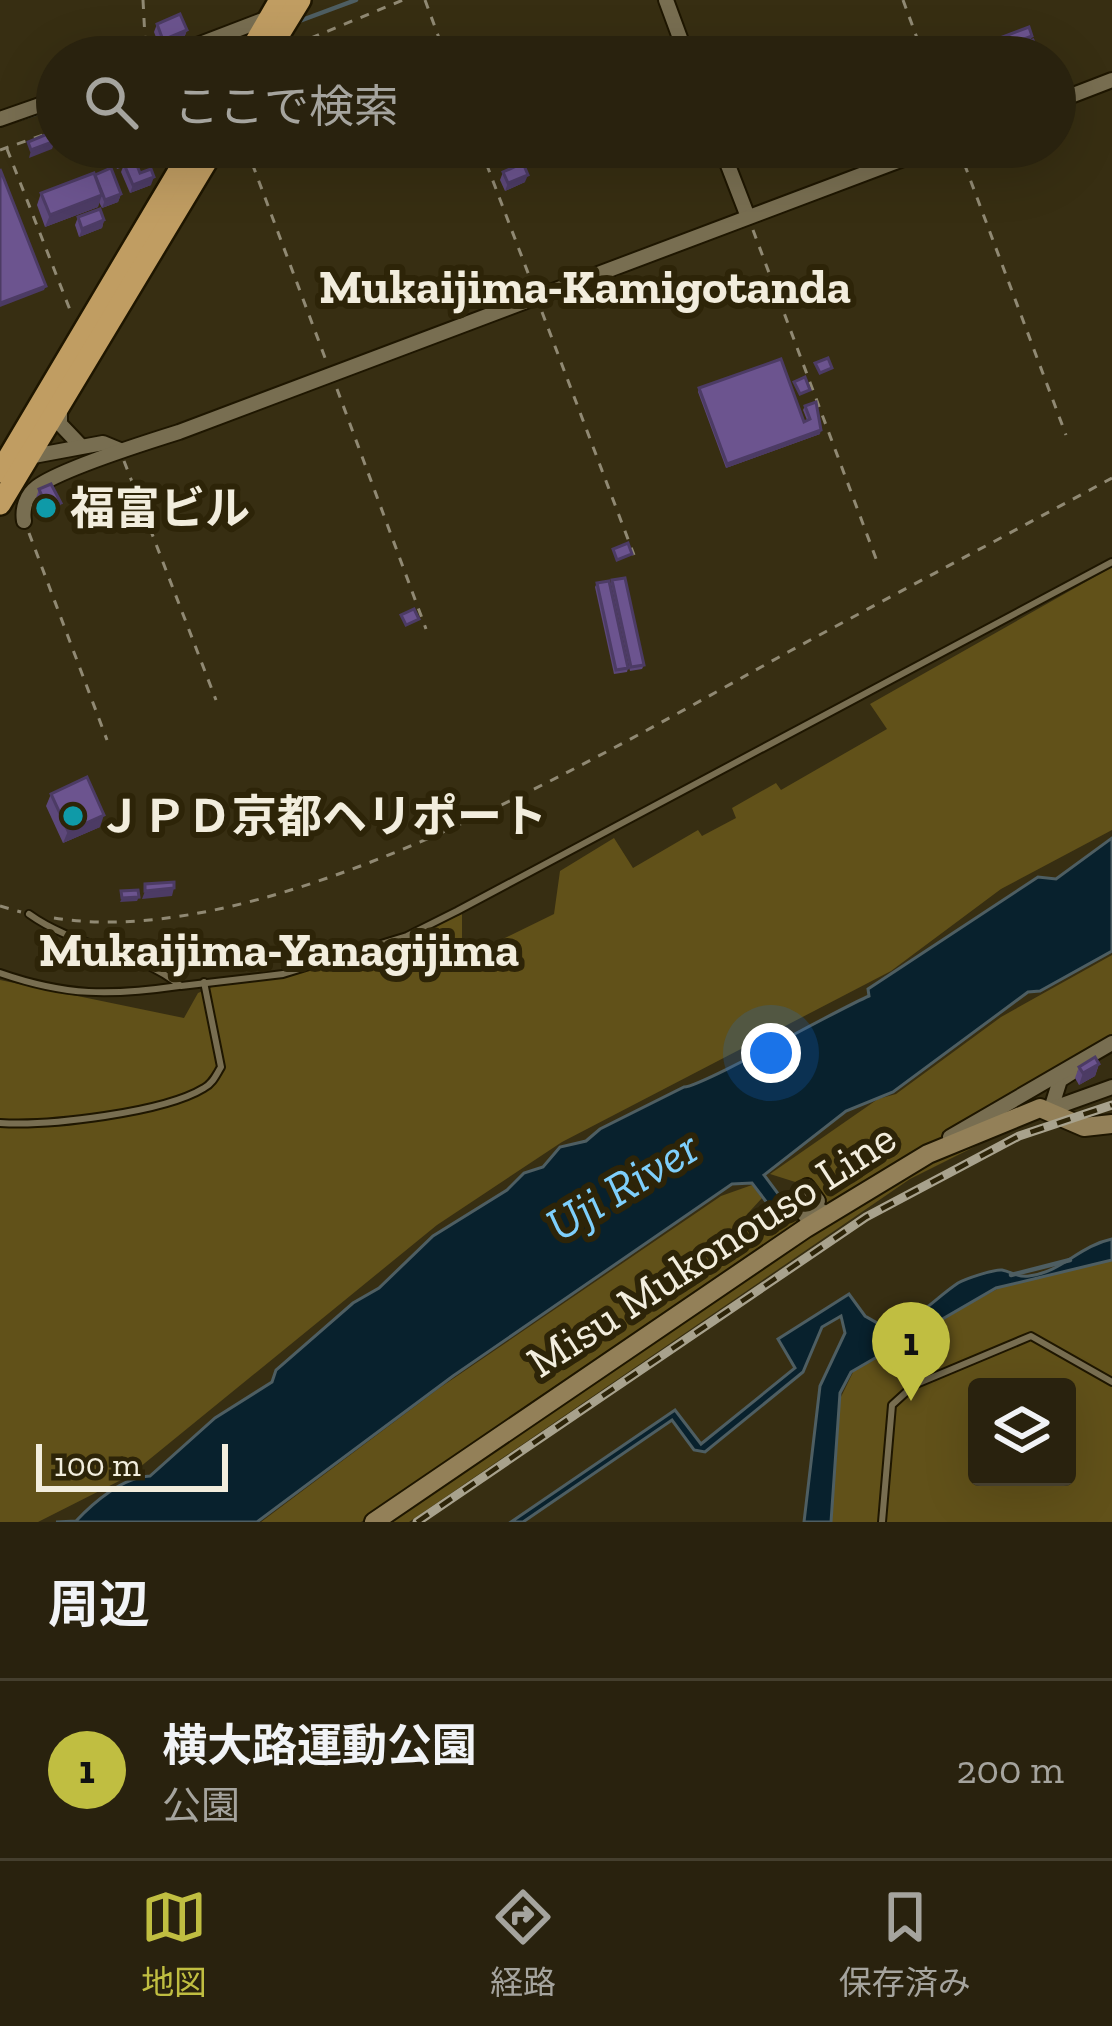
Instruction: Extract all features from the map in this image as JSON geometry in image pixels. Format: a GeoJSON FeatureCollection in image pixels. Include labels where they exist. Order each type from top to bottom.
{"type":"FeatureCollection","features":[{"type":"Feature","properties":{"kind":"highway"},"geometry":{"type":"LineString","coordinates":[[0,472],[180,168]]}},
{"type":"Feature","properties":{"kind":"highway"},"geometry":{"type":"LineString","coordinates":[[0,504],[202,168]]}},
{"type":"Feature","properties":{"kind":"main road","name":"Misu Mukonouso Line"},"geometry":{"type":"LineString","coordinates":[[374,1522],[873,1187],[963,1138],[1040,1108],[1051,1109]]}},
{"type":"Feature","properties":{"kind":"main road"},"geometry":{"type":"LineString","coordinates":[[1051,1109],[1084,1127],[1112,1124]]}},
{"type":"Feature","properties":{"kind":"street"},"geometry":{"type":"LineString","coordinates":[[666,0],[679,36]]}},
{"type":"Feature","properties":{"kind":"street"},"geometry":{"type":"LineString","coordinates":[[218,36],[281,11]]}},
{"type":"Feature","properties":{"kind":"street"},"geometry":{"type":"LineString","coordinates":[[1076,94],[1112,80]]}},
{"type":"Feature","properties":{"kind":"street"},"geometry":{"type":"LineString","coordinates":[[0,118],[36,106]]}},
{"type":"Feature","properties":{"kind":"street"},"geometry":{"type":"LineString","coordinates":[[729,168],[748,218]]}},
{"type":"Feature","properties":{"kind":"street"},"geometry":{"type":"LineString","coordinates":[[24,520],[22,511],[35,488],[120,450],[879,168]]}},
{"type":"Feature","properties":{"kind":"street"},"geometry":{"type":"LineString","coordinates":[[60,406],[60,424],[80,445]]}},
{"type":"Feature","properties":{"kind":"street"},"geometry":{"type":"LineString","coordinates":[[28,457],[103,443],[120,450]]}},
{"type":"Feature","properties":{"kind":"street"},"geometry":{"type":"LineString","coordinates":[[807,1186],[818,1201],[802,1210],[808,1219],[1112,1046]]}},
{"type":"Feature","properties":{"kind":"street"},"geometry":{"type":"LineString","coordinates":[[1051,1109],[1060,1080],[1112,1046]]}},
{"type":"Feature","properties":{"kind":"street"},"geometry":{"type":"LineString","coordinates":[[1050,1079],[1051,1109]]}},
{"type":"Feature","properties":{"kind":"street"},"geometry":{"type":"LineString","coordinates":[[1051,1109],[1112,1087]]}},
{"type":"Feature","properties":{"kind":"lane"},"geometry":{"type":"LineString","coordinates":[[0,973],[54,992],[104,994],[283,974],[407,935],[1112,562]]}},
{"type":"Feature","properties":{"kind":"lane"},"geometry":{"type":"LineString","coordinates":[[29,914],[59,931],[138,956],[182,986]]}},
{"type":"Feature","properties":{"kind":"lane"},"geometry":{"type":"LineString","coordinates":[[0,1123],[110,1113],[188,1096],[210,1085],[221,1066],[204,982]]}},
{"type":"Feature","properties":{"kind":"lane"},"geometry":{"type":"LineString","coordinates":[[882,1522],[892,1406],[914,1385],[1031,1336],[1112,1382]]}},
{"type":"Feature","properties":{"kind":"path"},"geometry":{"type":"LineString","coordinates":[[143,0],[145,36]]}},
{"type":"Feature","properties":{"kind":"path"},"geometry":{"type":"LineString","coordinates":[[312,36],[403,0]]}},
{"type":"Feature","properties":{"kind":"path"},"geometry":{"type":"LineString","coordinates":[[425,0],[438,36]]}},
{"type":"Feature","properties":{"kind":"path"},"geometry":{"type":"LineString","coordinates":[[903,0],[916,36]]}},
{"type":"Feature","properties":{"kind":"path"},"geometry":{"type":"LineString","coordinates":[[36,137],[3,149],[80,336]]}},
{"type":"Feature","properties":{"kind":"path"},"geometry":{"type":"LineString","coordinates":[[254,168],[426,629]]}},
{"type":"Feature","properties":{"kind":"path"},"geometry":{"type":"LineString","coordinates":[[488,168],[634,555]]}},
{"type":"Feature","properties":{"kind":"path"},"geometry":{"type":"LineString","coordinates":[[966,168],[1066,435]]}},
{"type":"Feature","properties":{"kind":"path"},"geometry":{"type":"LineString","coordinates":[[748,218],[878,564]]}},
{"type":"Feature","properties":{"kind":"path"},"geometry":{"type":"LineString","coordinates":[[120,450],[216,700]]}},
{"type":"Feature","properties":{"kind":"path"},"geometry":{"type":"LineString","coordinates":[[0,906],[80,922],[141,922],[234,906],[352,866],[485,812],[592,760],[1112,478]]}},
{"type":"Feature","properties":{"kind":"path"},"geometry":{"type":"LineString","coordinates":[[24,520],[107,740]]}},
{"type":"Feature","properties":{"kind":"shaded area"},"geometry":{"type":"Polygon","coordinates":[[[1112,567],[1112,830],[1001,889],[891,971],[562,1142],[437,1225],[129,1476],[38,1522],[0,1522],[0,980],[184,1018],[198,993],[214,986],[346,964],[462,914],[462,959],[554,914],[560,871],[614,838],[633,868],[698,830],[702,836],[736,818],[732,808],[776,783],[781,790],[887,729],[870,704],[1112,567]]]}},
{"type":"Feature","properties":{"kind":"shaded area"},"geometry":{"type":"Polygon","coordinates":[[[1112,955],[1112,1043],[808,1219],[818,1201],[808,1186],[770,1174],[878,1099],[896,1094],[1001,1017],[1112,955]]]}},
{"type":"Feature","properties":{"kind":"shaded area"},"geometry":{"type":"Polygon","coordinates":[[[1038,1115],[910,1179],[409,1522],[392,1522],[486,1451],[828,1222],[938,1153],[1038,1115]]]}},
{"type":"Feature","properties":{"kind":"shaded area"},"geometry":{"type":"Polygon","coordinates":[[[752,1185],[762,1198],[740,1222],[753,1238],[793,1214],[798,1227],[537,1398],[361,1522],[261,1522],[438,1389],[721,1196],[752,1185]]]}},
{"type":"Feature","properties":{"kind":"shaded area"},"geometry":{"type":"Polygon","coordinates":[[[1112,1259],[1112,1522],[828,1522],[839,1401],[857,1364],[1001,1287],[1112,1259]]]}},
{"type":"Feature","properties":{"kind":"water","name":"Uji River"},"geometry":{"type":"Polygon","coordinates":[[[1112,838],[1112,951],[1040,991],[1028,992],[893,1092],[846,1111],[764,1175],[788,1207],[777,1216],[752,1183],[732,1184],[453,1376],[257,1522],[56,1522],[76,1521],[119,1486],[150,1476],[215,1418],[272,1382],[276,1370],[353,1303],[379,1288],[433,1236],[507,1190],[524,1173],[543,1167],[560,1147],[586,1141],[600,1129],[869,996],[868,989],[1038,877],[1056,879],[1112,838]]]}},
{"type":"Feature","properties":{"kind":"water"},"geometry":{"type":"Polygon","coordinates":[[[1112,1239],[1112,1260],[996,1288],[851,1372],[840,1393],[831,1522],[804,1522],[820,1386],[845,1333],[841,1316],[822,1327],[803,1372],[705,1452],[694,1450],[672,1420],[523,1522],[511,1522],[675,1410],[701,1444],[795,1368],[778,1339],[849,1294],[865,1316],[888,1329],[917,1315],[967,1279],[998,1270],[1022,1276],[1041,1274],[1112,1239]]]}},
{"type":"Feature","properties":{"kind":"building"},"geometry":{"type":"Polygon","coordinates":[[[180,14],[187,30],[162,36],[157,24],[180,14]]]}},
{"type":"Feature","properties":{"kind":"building"},"geometry":{"type":"Polygon","coordinates":[[[1029,27],[1032,36],[1005,36],[1029,27]]]}},
{"type":"Feature","properties":{"kind":"building"},"geometry":{"type":"Polygon","coordinates":[[[111,168],[121,194],[105,200],[95,175],[111,168]]]}},
{"type":"Feature","properties":{"kind":"building"},"geometry":{"type":"Polygon","coordinates":[[[126,168],[138,168],[140,173],[151,169],[154,177],[133,185],[126,168]]]}},
{"type":"Feature","properties":{"kind":"building"},"geometry":{"type":"Polygon","coordinates":[[[525,168],[528,175],[508,183],[503,172],[525,168]]]}},
{"type":"Feature","properties":{"kind":"building"},"geometry":{"type":"Polygon","coordinates":[[[0,169],[46,286],[0,303],[0,169]]]}},
{"type":"Feature","properties":{"kind":"building"},"geometry":{"type":"Polygon","coordinates":[[[94,173],[102,195],[50,215],[41,193],[94,173]]]}},
{"type":"Feature","properties":{"kind":"building"},"geometry":{"type":"Polygon","coordinates":[[[100,209],[104,220],[82,229],[78,217],[100,209]]]}},
{"type":"Feature","properties":{"kind":"building"},"geometry":{"type":"Polygon","coordinates":[[[828,358],[832,368],[820,373],[815,363],[828,358]]]}},
{"type":"Feature","properties":{"kind":"building"},"geometry":{"type":"Polygon","coordinates":[[[781,359],[804,422],[810,419],[805,406],[816,402],[821,430],[727,464],[699,388],[781,359]]]}},
{"type":"Feature","properties":{"kind":"building"},"geometry":{"type":"Polygon","coordinates":[[[805,377],[810,390],[800,394],[794,382],[805,377]]]}},
{"type":"Feature","properties":{"kind":"building"},"geometry":{"type":"Polygon","coordinates":[[[51,484],[61,503],[47,508],[39,489],[51,484]]]}},
{"type":"Feature","properties":{"kind":"building"},"geometry":{"type":"Polygon","coordinates":[[[628,543],[632,554],[617,560],[613,549],[628,543]]]}},
{"type":"Feature","properties":{"kind":"building"},"geometry":{"type":"Polygon","coordinates":[[[625,578],[644,665],[631,667],[612,580],[625,578]]]}},
{"type":"Feature","properties":{"kind":"building"},"geometry":{"type":"Polygon","coordinates":[[[609,581],[628,668],[616,670],[597,583],[609,581]]]}},
{"type":"Feature","properties":{"kind":"building"},"geometry":{"type":"Polygon","coordinates":[[[414,609],[419,619],[406,625],[401,615],[414,609]]]}},
{"type":"Feature","properties":{"kind":"building"},"geometry":{"type":"Polygon","coordinates":[[[87,777],[104,815],[68,831],[51,794],[87,777]]]}},
{"type":"Feature","properties":{"kind":"building"},"geometry":{"type":"Polygon","coordinates":[[[174,882],[174,888],[145,891],[145,884],[174,882]]]}},
{"type":"Feature","properties":{"kind":"building"},"geometry":{"type":"Polygon","coordinates":[[[138,890],[139,897],[122,898],[121,891],[138,890]]]}},
{"type":"Feature","properties":{"kind":"building"},"geometry":{"type":"Polygon","coordinates":[[[1095,1057],[1099,1064],[1083,1073],[1079,1067],[1095,1057]]]}},
{"type":"Feature","properties":{"kind":"waterway"},"geometry":{"type":"LineString","coordinates":[[294,23],[356,0]]}},
{"type":"Feature","properties":{"kind":"waterway"},"geometry":{"type":"LineString","coordinates":[[6,123],[36,114]]}},
{"type":"Feature","properties":{"kind":"waterway"},"geometry":{"type":"LineString","coordinates":[[1011,1275],[1070,1260]]}},
{"type":"Feature","properties":{"kind":"railway"},"geometry":{"type":"LineString","coordinates":[[417,1522],[866,1217],[1019,1136],[1112,1105]]}},
{"type":"Feature","properties":{"kind":"place","name":"福富ビル"},"geometry":{"type":"Point","coordinates":[46,508]}},
{"type":"Feature","properties":{"kind":"place","name":"ＪＰＤ京都ヘリポート"},"geometry":{"type":"Point","coordinates":[73,816]}},
{"type":"Feature","properties":{"kind":"place","name":"横大路運動公園"},"geometry":{"type":"Point","coordinates":[911,1401]}},
{"type":"Feature","properties":{"kind":"district","name":"Mukaijima-Kamigotanda"},"geometry":{"type":"Point","coordinates":[585,286]}},
{"type":"Feature","properties":{"kind":"district","name":"Mukaijima-Yanagijima"},"geometry":{"type":"Point","coordinates":[279,949]}}]}
